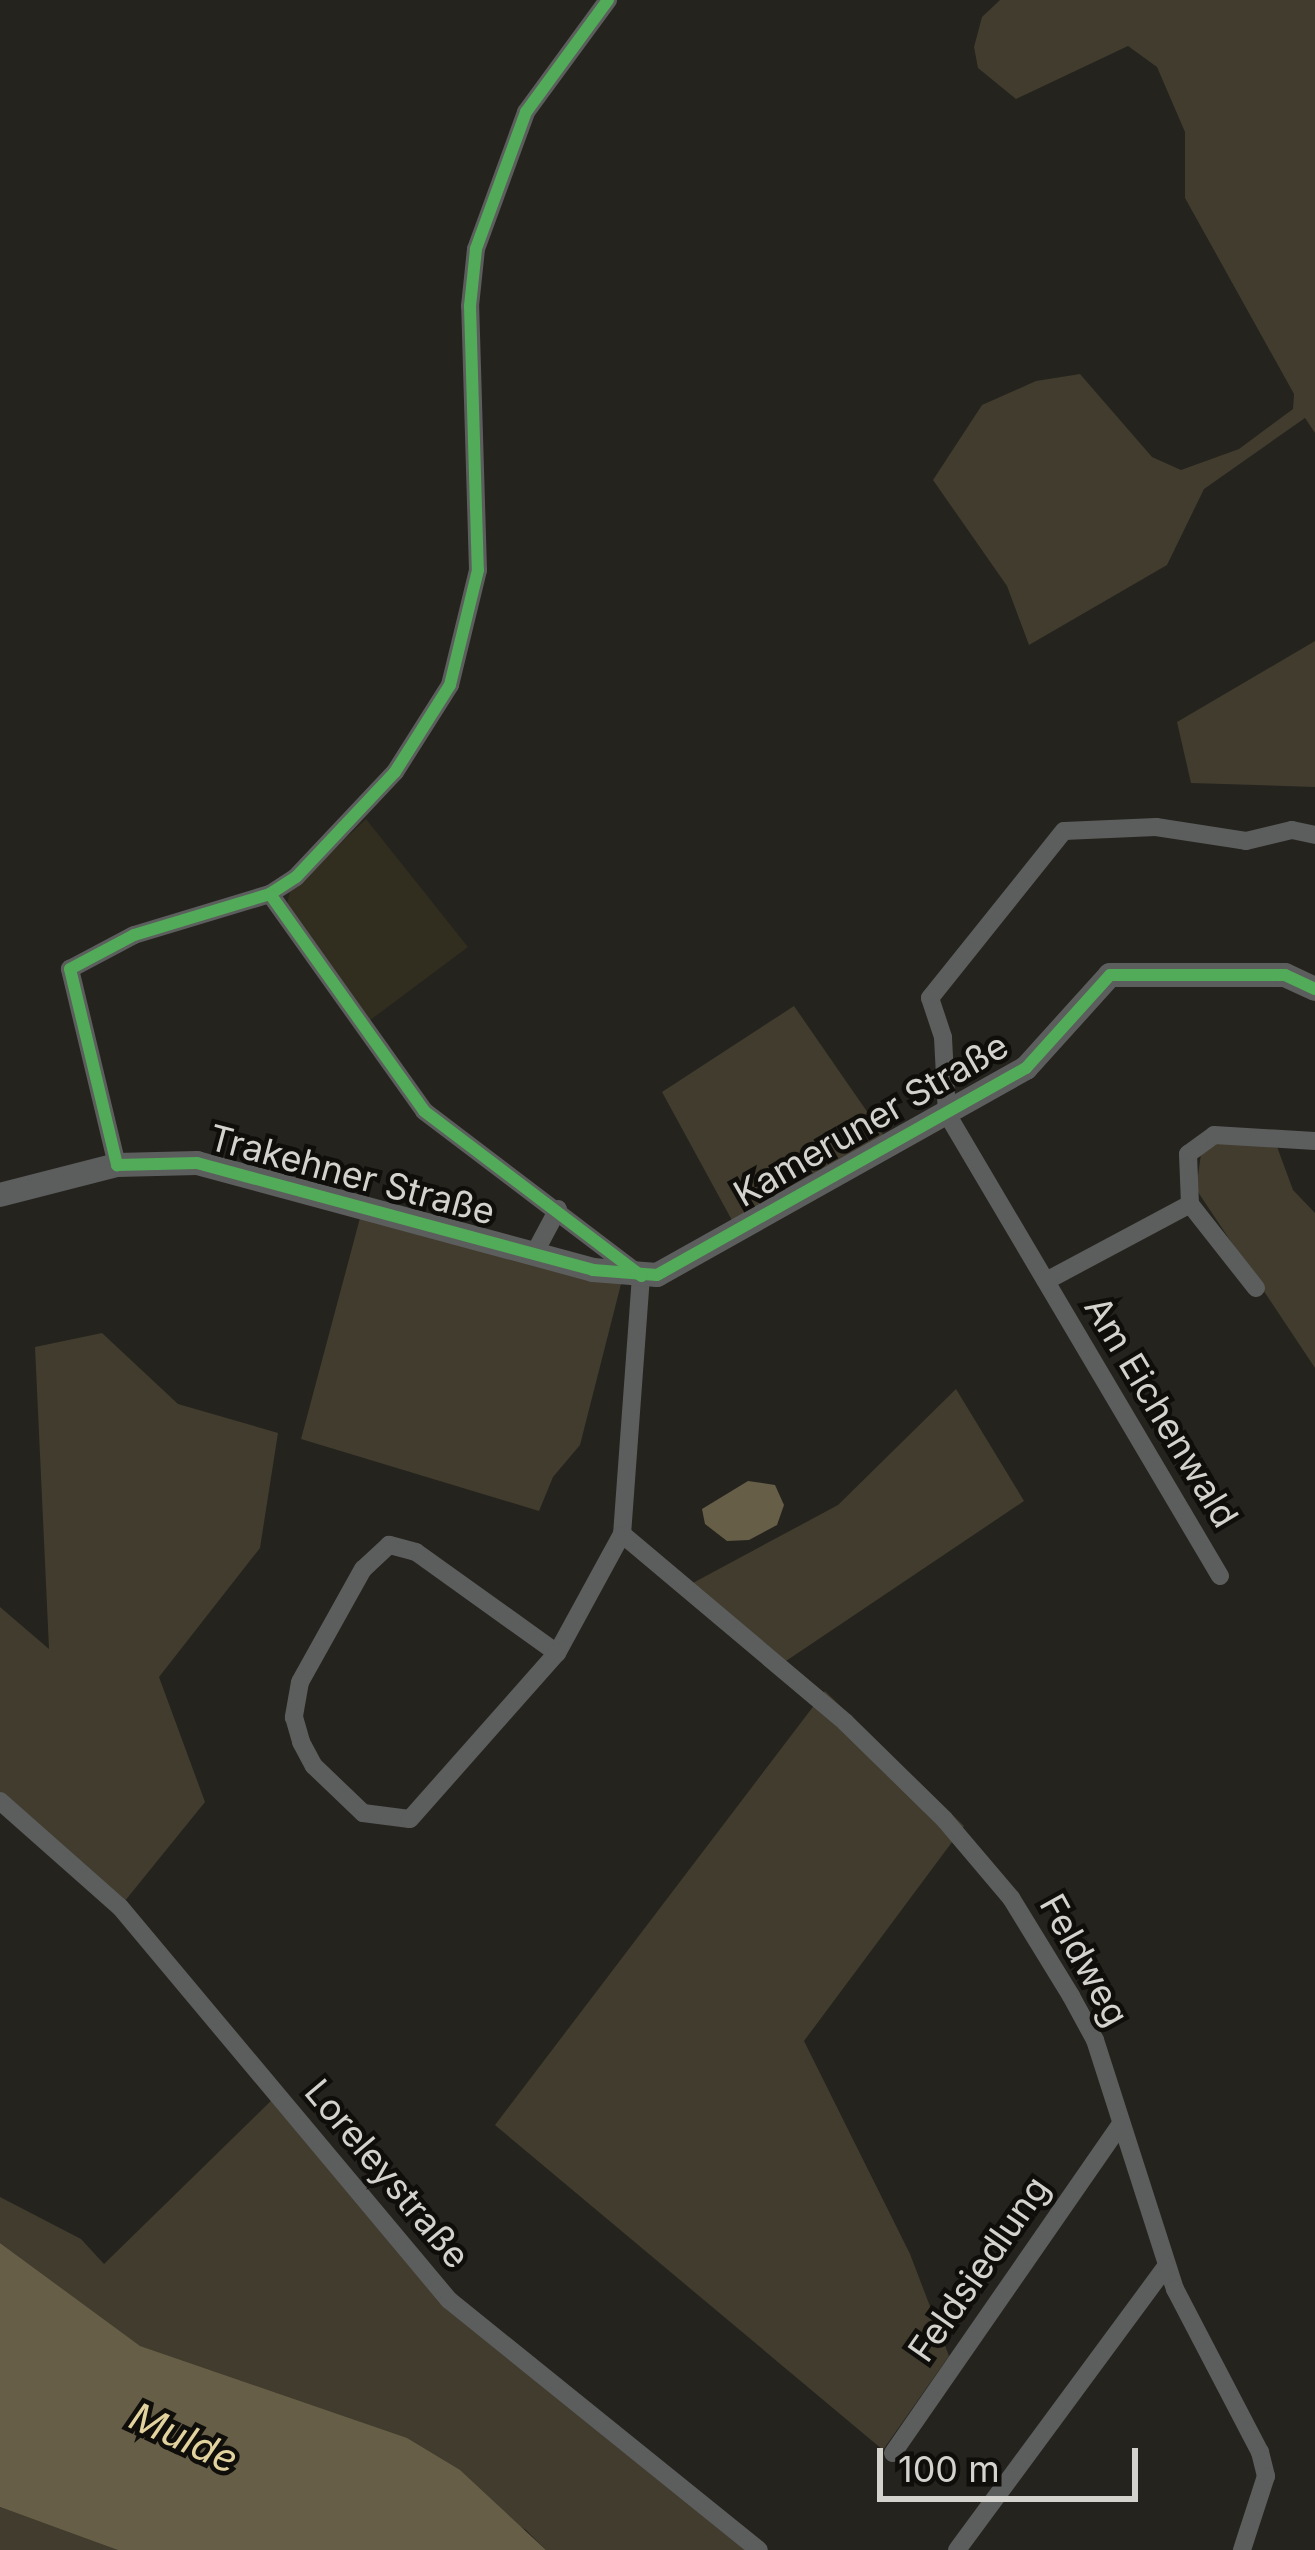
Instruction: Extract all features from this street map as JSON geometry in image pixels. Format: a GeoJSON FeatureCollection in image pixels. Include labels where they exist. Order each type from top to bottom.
{"type":"FeatureCollection","features":[{"type":"Feature","properties":{"kind":"street"},"geometry":{"type":"LineString","coordinates":[[117,1165],[70,969],[134,935],[270,894],[375,795],[430,724],[465,643],[481,503],[470,306],[476,249],[526,112],[608,0]]}},
{"type":"Feature","properties":{"kind":"street"},"geometry":{"type":"LineString","coordinates":[[947,1114],[943,1037],[930,998],[1064,832],[1156,827],[1246,841],[1292,830],[1315,835]]}},
{"type":"Feature","properties":{"kind":"street"},"geometry":{"type":"LineString","coordinates":[[270,894],[424,1111],[641,1276],[622,1534],[556,1653],[410,1820],[363,1813],[314,1766],[301,1742],[294,1717],[300,1682],[363,1569],[388,1545],[416,1552],[556,1653]]}},
{"type":"Feature","properties":{"kind":"street","name":"Kameruner Straße"},"geometry":{"type":"LineString","coordinates":[[641,1276],[672,1271],[1026,1068],[1110,975],[1285,975],[1314,986]]}},
{"type":"Feature","properties":{"kind":"street","name":"Am Eichenwald"},"geometry":{"type":"LineString","coordinates":[[947,1114],[1220,1576]]}},
{"type":"Feature","properties":{"kind":"street"},"geometry":{"type":"LineString","coordinates":[[1256,1288],[1190,1204],[1188,1154],[1197,1142],[1214,1135],[1315,1141]]}},
{"type":"Feature","properties":{"kind":"street","name":"Trakehner Straße"},"geometry":{"type":"LineString","coordinates":[[0,1195],[117,1165],[197,1163],[534,1254],[641,1276]]}},
{"type":"Feature","properties":{"kind":"street","name":"Am Eichenwald"},"geometry":{"type":"LineString","coordinates":[[1046,1281],[1190,1204]]}},
{"type":"Feature","properties":{"kind":"street"},"geometry":{"type":"LineString","coordinates":[[534,1254],[558,1209]]}},
{"type":"Feature","properties":{"kind":"street","name":"Feldweg"},"geometry":{"type":"LineString","coordinates":[[622,1534],[845,1721],[971,1849],[1071,1996],[1120,2124],[1166,2267],[1260,2452],[1266,2476],[1242,2550]]}},
{"type":"Feature","properties":{"kind":"street","name":"Loreleystraße"},"geometry":{"type":"LineString","coordinates":[[0,1802],[120,1907],[449,2300],[759,2550]]}},
{"type":"Feature","properties":{"kind":"street","name":"Feldsiedlung"},"geometry":{"type":"LineString","coordinates":[[893,2453],[1120,2124]]}},
{"type":"Feature","properties":{"kind":"street"},"geometry":{"type":"LineString","coordinates":[[957,2550],[1166,2267]]}},
{"type":"Feature","properties":{"kind":"shaded area"},"geometry":{"type":"Polygon","coordinates":[[[1000,0],[1315,0],[1315,433],[1305,418],[1204,489],[1167,565],[1029,645],[1007,586],[933,480],[982,405],[1036,381],[1080,374],[1152,457],[1181,470],[1239,449],[1293,409],[1294,394],[1185,198],[1185,132],[1157,67],[1128,46],[1016,99],[978,68],[974,47],[982,17],[1000,0]]]}},
{"type":"Feature","properties":{"kind":"shaded area"},"geometry":{"type":"Polygon","coordinates":[[[1315,641],[1315,787],[1191,783],[1177,722],[1315,641]]]}},
{"type":"Feature","properties":{"kind":"shaded area"},"geometry":{"type":"Polygon","coordinates":[[[366,819],[468,947],[369,1021],[287,905],[290,891],[366,819]]]}},
{"type":"Feature","properties":{"kind":"shaded area"},"geometry":{"type":"Polygon","coordinates":[[[794,1006],[886,1139],[734,1224],[662,1092],[794,1006]]]}},
{"type":"Feature","properties":{"kind":"shaded area"},"geometry":{"type":"Polygon","coordinates":[[[1221,1141],[1276,1144],[1293,1190],[1315,1213],[1315,1368],[1196,1189],[1202,1147],[1221,1141]]]}},
{"type":"Feature","properties":{"kind":"shaded area"},"geometry":{"type":"Polygon","coordinates":[[[360,1218],[621,1284],[580,1445],[553,1477],[539,1511],[301,1439],[360,1218]]]}},
{"type":"Feature","properties":{"kind":"shaded area"},"geometry":{"type":"Polygon","coordinates":[[[102,1333],[178,1404],[278,1433],[260,1548],[159,1677],[205,1802],[120,1907],[0,1801],[0,1607],[49,1649],[35,1347],[102,1333]]]}},
{"type":"Feature","properties":{"kind":"shaded area"},"geometry":{"type":"Polygon","coordinates":[[[956,1389],[1024,1501],[786,1661],[691,1584],[838,1505],[956,1389]]]}},
{"type":"Feature","properties":{"kind":"shaded area"},"geometry":{"type":"Polygon","coordinates":[[[825,1691],[964,1826],[804,2041],[910,2254],[949,2356],[883,2450],[495,2125],[825,1691]]]}},
{"type":"Feature","properties":{"kind":"shaded area"},"geometry":{"type":"Polygon","coordinates":[[[277,2095],[408,2256],[759,2550],[546,2550],[526,2530],[319,2410],[139,2346],[0,2243],[0,2197],[81,2239],[104,2264],[277,2095]]]}},
{"type":"Feature","properties":{"kind":"shaded area"},"geometry":{"type":"Polygon","coordinates":[[[0,2507],[115,2548],[118,2550],[0,2550],[0,2507]]]}},
{"type":"Feature","properties":{"kind":"water"},"geometry":{"type":"Polygon","coordinates":[[[748,1481],[775,1485],[784,1505],[777,1525],[749,1540],[727,1541],[705,1524],[702,1509],[748,1481]]]}},
{"type":"Feature","properties":{"kind":"water","name":"Mulde"},"geometry":{"type":"Polygon","coordinates":[[[0,2243],[140,2346],[407,2438],[460,2470],[546,2550],[118,2550],[0,2507],[0,2243]]]}},
{"type":"Feature","properties":{"kind":"cycle path"},"geometry":{"type":"LineString","coordinates":[[608,0],[526,112],[476,249],[470,306],[478,570],[450,685],[395,772],[296,877],[270,894],[134,935],[70,969],[117,1165],[197,1163],[593,1270],[657,1275],[1026,1068],[1110,975],[1285,975],[1315,989]]}},
{"type":"Feature","properties":{"kind":"cycle path"},"geometry":{"type":"LineString","coordinates":[[270,894],[424,1111],[641,1276]]}}]}
